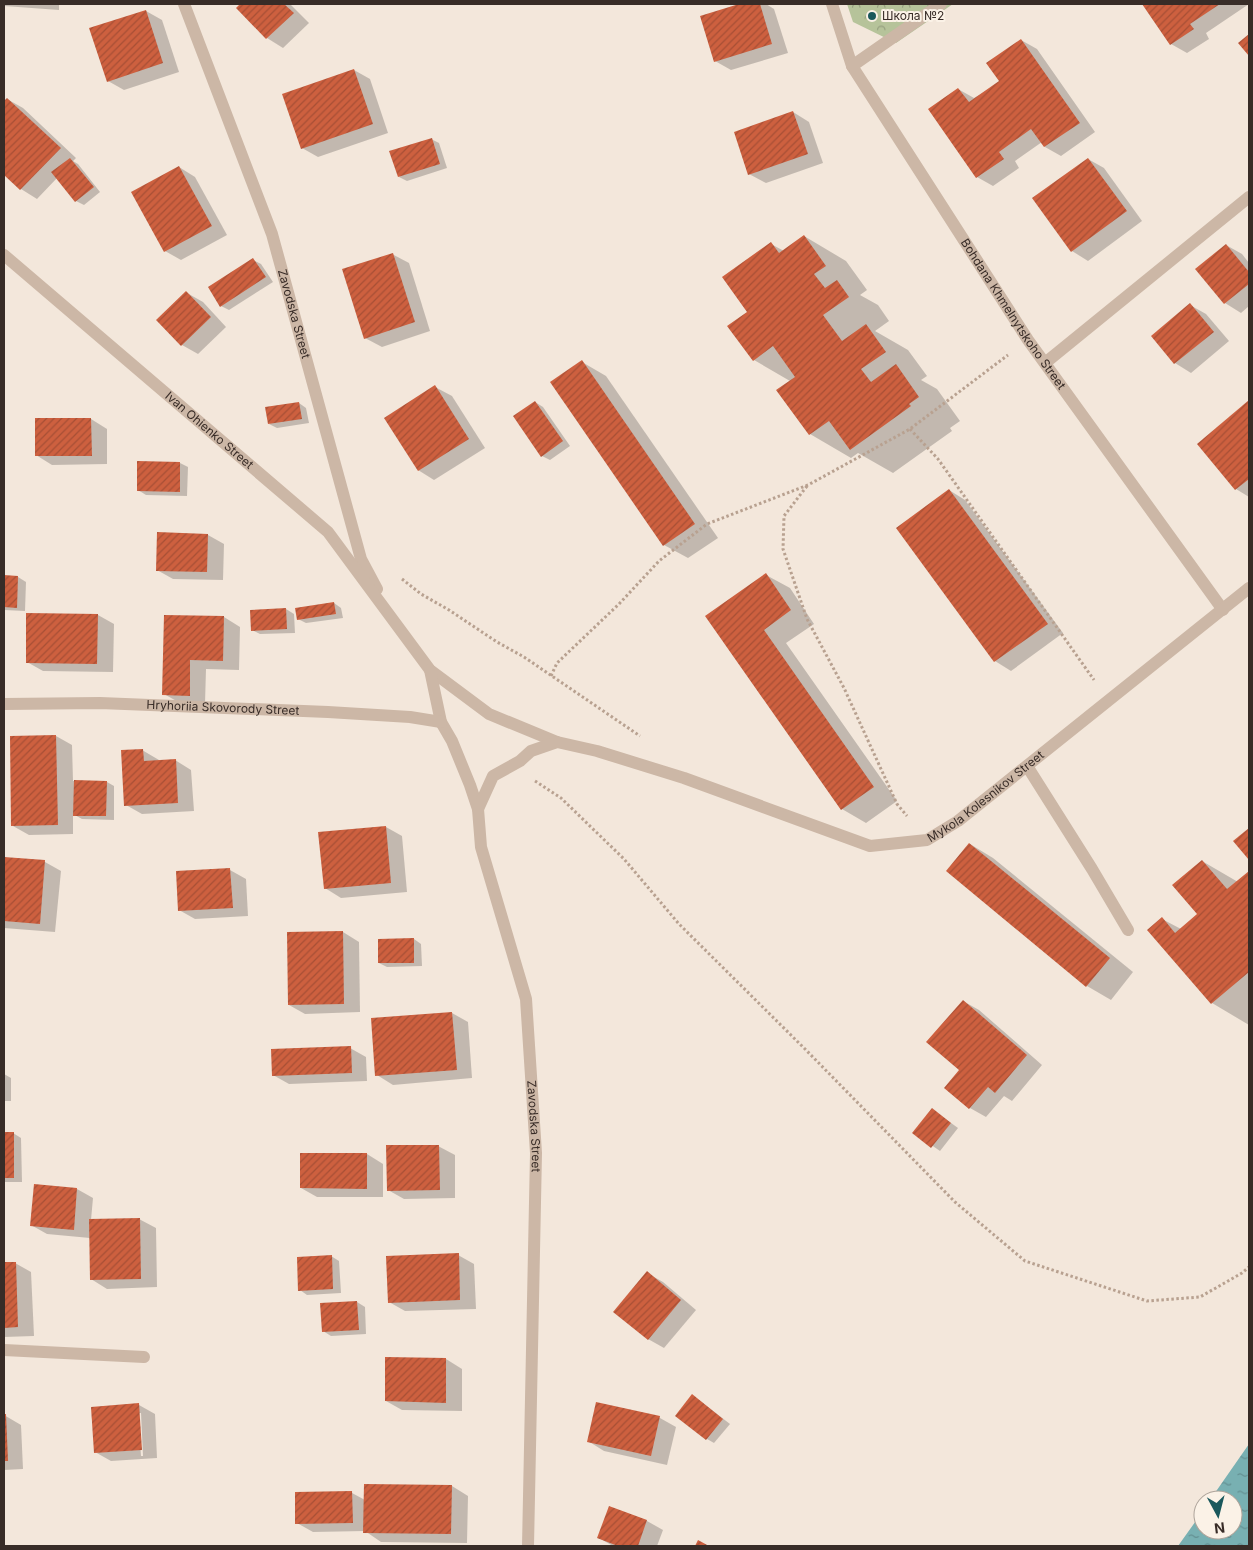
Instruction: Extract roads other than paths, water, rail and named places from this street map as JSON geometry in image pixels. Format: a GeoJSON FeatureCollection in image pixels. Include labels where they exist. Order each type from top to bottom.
{"type":"FeatureCollection","features":[{"type":"Feature","properties":{"kind":"street","name":"Zavodska Street"},"geometry":{"type":"LineString","coordinates":[[184,4],[272,234],[361,558],[396,625]]}},
{"type":"Feature","properties":{"kind":"street","name":"Bohdana Khmelnytskoho Street"},"geometry":{"type":"LineString","coordinates":[[832,4],[852,66],[1028,340],[1223,610]]}},
{"type":"Feature","properties":{"kind":"street"},"geometry":{"type":"LineString","coordinates":[[852,66],[941,4]]}},
{"type":"Feature","properties":{"kind":"street"},"geometry":{"type":"LineString","coordinates":[[1045,363],[1249,197]]}},
{"type":"Feature","properties":{"kind":"street","name":"Ivan Ohienko Street"},"geometry":{"type":"LineString","coordinates":[[4,255],[328,532],[396,625]]}},
{"type":"Feature","properties":{"kind":"street","name":"Mykola Kolesnikov Street"},"geometry":{"type":"LineString","coordinates":[[430,670],[489,714],[557,742],[597,751],[684,778],[870,846],[927,840],[958,820],[1249,588]]}},
{"type":"Feature","properties":{"kind":"street"},"geometry":{"type":"LineString","coordinates":[[396,625],[430,670]]}},
{"type":"Feature","properties":{"kind":"street","name":"Zavodska Street"},"geometry":{"type":"LineString","coordinates":[[430,670],[441,722],[452,741],[478,808],[481,847],[526,1000],[536,1153],[528,1546]]}},
{"type":"Feature","properties":{"kind":"street","name":"Hryhoriia Skovorody Street"},"geometry":{"type":"LineString","coordinates":[[4,704],[100,703],[328,712],[410,717],[441,722]]}},
{"type":"Feature","properties":{"kind":"street"},"geometry":{"type":"LineString","coordinates":[[478,808],[493,776],[520,761],[532,751],[557,742]]}},
{"type":"Feature","properties":{"kind":"street"},"geometry":{"type":"LineString","coordinates":[[1027,766],[1128,930]]}},
{"type":"Feature","properties":{"kind":"street"},"geometry":{"type":"LineString","coordinates":[[4,1350],[144,1357]]}},
{"type":"Feature","properties":{"kind":"water"},"geometry":{"type":"Polygon","coordinates":[[[1249,1444],[1249,1546],[1178,1546],[1193,1525],[1193,1540],[1243,1540],[1243,1490],[1217,1490],[1249,1444]]]}},
{"type":"Feature","properties":{"kind":"place","name":"Школа №2"},"geometry":{"type":"Point","coordinates":[872,16]}}]}
